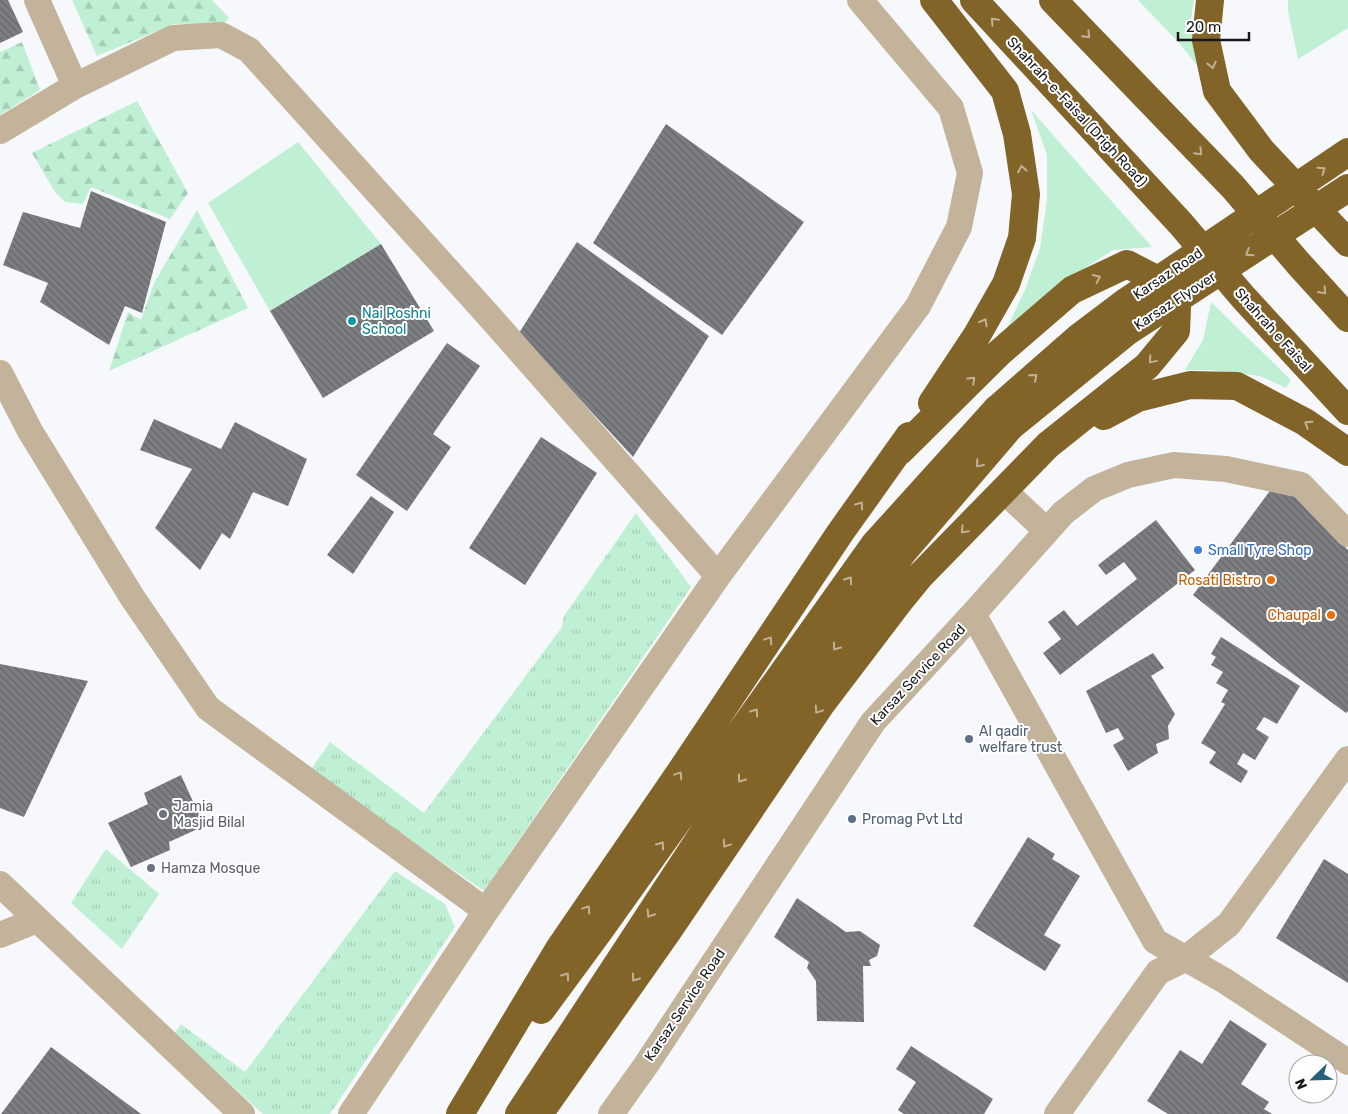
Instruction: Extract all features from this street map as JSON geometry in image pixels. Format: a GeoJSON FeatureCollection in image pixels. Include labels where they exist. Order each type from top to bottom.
{"type":"FeatureCollection","features":[{"type":"Feature","properties":{"kind":"highway"},"geometry":{"type":"LineString","coordinates":[[462,1114],[559,949],[840,534],[900,450],[977,335],[1006,284],[1022,238],[1026,194],[1017,134],[1005,91],[934,0]]}},
{"type":"Feature","properties":{"kind":"highway","name":"Shahrah-e-Faisal (Drigh Road)"},"geometry":{"type":"LineString","coordinates":[[974,0],[1180,224]]}},
{"type":"Feature","properties":{"kind":"highway"},"geometry":{"type":"LineString","coordinates":[[1053,0],[1233,187],[1348,318]]}},
{"type":"Feature","properties":{"kind":"highway"},"geometry":{"type":"LineString","coordinates":[[1210,0],[1206,40],[1218,91],[1242,126],[1348,243]]}},
{"type":"Feature","properties":{"kind":"highway","name":"Karsaz Road"},"geometry":{"type":"LineString","coordinates":[[1004,418],[1078,338],[1127,301],[1348,152]]}},
{"type":"Feature","properties":{"kind":"highway","name":"Karsaz Flyover"},"geometry":{"type":"LineString","coordinates":[[1004,418],[1128,331],[1348,188]]}},
{"type":"Feature","properties":{"kind":"highway","name":"Shahrah e Faisal"},"geometry":{"type":"LineString","coordinates":[[1180,224],[1243,297],[1348,411]]}},
{"type":"Feature","properties":{"kind":"highway"},"geometry":{"type":"LineString","coordinates":[[539,1114],[668,931],[822,703],[920,576],[1048,445],[1147,366],[1176,331],[1177,308],[1158,280],[1127,264],[1072,290],[999,353],[900,450]]}},
{"type":"Feature","properties":{"kind":"highway"},"geometry":{"type":"LineString","coordinates":[[1048,445],[1138,398],[1190,384],[1237,386],[1305,422],[1348,452]]}},
{"type":"Feature","properties":{"kind":"highway"},"geometry":{"type":"LineString","coordinates":[[462,1114],[602,926],[874,545],[1004,418]]}},
{"type":"Feature","properties":{"kind":"highway"},"geometry":{"type":"LineString","coordinates":[[519,1114],[710,823],[898,560],[1004,418]]}},
{"type":"Feature","properties":{"kind":"street"},"geometry":{"type":"LineString","coordinates":[[37,0],[75,86]]}},
{"type":"Feature","properties":{"kind":"street"},"geometry":{"type":"LineString","coordinates":[[351,1114],[486,911],[718,576],[918,306],[959,227],[970,173],[951,108],[860,0]]}},
{"type":"Feature","properties":{"kind":"street"},"geometry":{"type":"LineString","coordinates":[[0,131],[75,86],[173,38],[221,35],[249,50],[489,316],[718,576]]}},
{"type":"Feature","properties":{"kind":"street"},"geometry":{"type":"LineString","coordinates":[[0,373],[30,431],[132,597],[208,708],[486,911]]}},
{"type":"Feature","properties":{"kind":"street","name":"Karsaz Service Road"},"geometry":{"type":"LineString","coordinates":[[611,1114],[657,1048],[873,722],[1063,513],[1094,489],[1128,475],[1174,465],[1226,469],[1301,485],[1348,534]]}},
{"type":"Feature","properties":{"kind":"street"},"geometry":{"type":"LineString","coordinates":[[1003,490],[1047,531]]}},
{"type":"Feature","properties":{"kind":"street"},"geometry":{"type":"LineString","coordinates":[[973,614],[1155,941],[1225,980],[1348,1062]]}},
{"type":"Feature","properties":{"kind":"street"},"geometry":{"type":"LineString","coordinates":[[1057,1114],[1158,972],[1185,959],[1229,924],[1348,760]]}},
{"type":"Feature","properties":{"kind":"street"},"geometry":{"type":"LineString","coordinates":[[0,884],[242,1114]]}},
{"type":"Feature","properties":{"kind":"street"},"geometry":{"type":"LineString","coordinates":[[1,935],[37,920]]}},
{"type":"Feature","properties":{"kind":"green space"},"geometry":{"type":"Polygon","coordinates":[[[72,0],[212,0],[229,18],[221,27],[174,24],[97,56],[72,0]]]}},
{"type":"Feature","properties":{"kind":"green space"},"geometry":{"type":"Polygon","coordinates":[[[1138,0],[1194,0],[1190,25],[1200,69],[1180,44],[1138,0]]]}},
{"type":"Feature","properties":{"kind":"green space"},"geometry":{"type":"Polygon","coordinates":[[[1288,0],[1348,0],[1348,28],[1298,59],[1288,11],[1288,0]]]}},
{"type":"Feature","properties":{"kind":"green space"},"geometry":{"type":"Polygon","coordinates":[[[22,42],[40,90],[0,115],[0,52],[22,42]]]}},
{"type":"Feature","properties":{"kind":"green space"},"geometry":{"type":"Polygon","coordinates":[[[137,101],[188,193],[170,219],[91,187],[83,204],[65,202],[55,192],[32,153],[137,101]]]}},
{"type":"Feature","properties":{"kind":"green space"},"geometry":{"type":"Polygon","coordinates":[[[1031,110],[1152,247],[1113,250],[1057,286],[1004,334],[1025,290],[1040,248],[1047,200],[1047,155],[1031,110]]]}},
{"type":"Feature","properties":{"kind":"green space"},"geometry":{"type":"Polygon","coordinates":[[[298,142],[381,244],[270,311],[208,203],[298,142]]]}},
{"type":"Feature","properties":{"kind":"green space"},"geometry":{"type":"Polygon","coordinates":[[[197,210],[248,308],[109,371],[128,312],[141,320],[154,283],[197,210]]]}},
{"type":"Feature","properties":{"kind":"green space"},"geometry":{"type":"Polygon","coordinates":[[[1211,302],[1291,380],[1286,388],[1260,376],[1210,370],[1185,370],[1203,340],[1211,302]]]}},
{"type":"Feature","properties":{"kind":"green space"},"geometry":{"type":"Polygon","coordinates":[[[636,513],[691,587],[484,891],[310,771],[330,742],[424,813],[562,627],[564,616],[636,513]]]}},
{"type":"Feature","properties":{"kind":"green space"},"geometry":{"type":"Polygon","coordinates":[[[106,849],[159,894],[122,949],[71,903],[106,849]]]}},
{"type":"Feature","properties":{"kind":"green space"},"geometry":{"type":"Polygon","coordinates":[[[395,871],[445,904],[455,927],[330,1114],[263,1114],[174,1034],[181,1024],[245,1072],[395,871]]]}},
{"type":"Feature","properties":{"kind":"building"},"geometry":{"type":"Polygon","coordinates":[[[0,0],[8,0],[23,32],[0,43],[0,0]]]}},
{"type":"Feature","properties":{"kind":"building"},"geometry":{"type":"Polygon","coordinates":[[[666,124],[804,222],[722,335],[593,243],[666,124]]]}},
{"type":"Feature","properties":{"kind":"building"},"geometry":{"type":"Polygon","coordinates":[[[91,191],[166,222],[142,313],[125,306],[109,345],[40,302],[48,283],[3,265],[23,212],[80,228],[91,191]]]}},
{"type":"Feature","properties":{"kind":"building"},"geometry":{"type":"Polygon","coordinates":[[[577,242],[709,336],[633,457],[519,333],[577,242]]]}},
{"type":"Feature","properties":{"kind":"building","name":"Nai Roshni School"},"geometry":{"type":"Polygon","coordinates":[[[381,244],[434,331],[323,398],[270,311],[381,244]]]}},
{"type":"Feature","properties":{"kind":"building"},"geometry":{"type":"Polygon","coordinates":[[[447,343],[480,366],[433,434],[451,447],[407,511],[356,475],[447,343]]]}},
{"type":"Feature","properties":{"kind":"building"},"geometry":{"type":"Polygon","coordinates":[[[154,419],[221,449],[235,422],[307,459],[288,506],[253,492],[230,539],[222,533],[200,570],[155,528],[192,469],[140,450],[154,419]]]}},
{"type":"Feature","properties":{"kind":"building"},"geometry":{"type":"Polygon","coordinates":[[[541,437],[597,473],[525,585],[469,548],[541,437]]]}},
{"type":"Feature","properties":{"kind":"building","name":"Rosati Bistro"},"geometry":{"type":"Polygon","coordinates":[[[1272,488],[1292,491],[1348,550],[1348,711],[1346,713],[1281,665],[1193,595],[1272,488]]]}},
{"type":"Feature","properties":{"kind":"building"},"geometry":{"type":"Polygon","coordinates":[[[371,496],[394,512],[353,574],[327,555],[371,496]]]}},
{"type":"Feature","properties":{"kind":"building"},"geometry":{"type":"Polygon","coordinates":[[[1156,520],[1195,570],[1060,675],[1043,653],[1061,639],[1048,622],[1064,610],[1077,626],[1137,579],[1124,562],[1106,575],[1098,565],[1156,520]]]}},
{"type":"Feature","properties":{"kind":"building"},"geometry":{"type":"Polygon","coordinates":[[[1221,637],[1300,686],[1277,724],[1264,717],[1256,729],[1269,737],[1255,760],[1243,753],[1237,764],[1248,771],[1241,783],[1209,763],[1216,752],[1201,743],[1225,704],[1221,702],[1228,690],[1216,683],[1223,672],[1211,665],[1216,657],[1211,654],[1221,637]]]}},
{"type":"Feature","properties":{"kind":"building"},"geometry":{"type":"Polygon","coordinates":[[[1153,653],[1164,668],[1151,676],[1175,714],[1168,726],[1169,739],[1156,744],[1158,753],[1128,771],[1113,745],[1124,739],[1118,728],[1106,733],[1086,691],[1153,653]]]}},
{"type":"Feature","properties":{"kind":"building"},"geometry":{"type":"Polygon","coordinates":[[[0,664],[88,681],[24,817],[0,808],[0,664]]]}},
{"type":"Feature","properties":{"kind":"building","name":"Jamia Masjid Bilal"},"geometry":{"type":"Polygon","coordinates":[[[181,775],[204,826],[169,842],[170,850],[131,867],[108,823],[148,804],[144,793],[181,775]]]}},
{"type":"Feature","properties":{"kind":"building"},"geometry":{"type":"Polygon","coordinates":[[[1028,837],[1055,854],[1052,859],[1080,876],[1044,935],[1061,945],[1045,971],[973,926],[1028,837]]]}},
{"type":"Feature","properties":{"kind":"building"},"geometry":{"type":"Polygon","coordinates":[[[1324,859],[1348,874],[1348,983],[1276,938],[1324,859]]]}},
{"type":"Feature","properties":{"kind":"building"},"geometry":{"type":"Polygon","coordinates":[[[797,898],[846,932],[860,931],[880,945],[877,956],[869,960],[871,966],[863,966],[864,1022],[817,1021],[816,981],[807,968],[809,962],[774,937],[797,898]]]}},
{"type":"Feature","properties":{"kind":"building"},"geometry":{"type":"Polygon","coordinates":[[[1230,1020],[1267,1044],[1241,1084],[1269,1102],[1264,1109],[1272,1114],[1168,1114],[1147,1101],[1180,1050],[1202,1064],[1230,1020]]]}},
{"type":"Feature","properties":{"kind":"building"},"geometry":{"type":"Polygon","coordinates":[[[911,1046],[993,1099],[984,1114],[904,1114],[898,1110],[916,1082],[896,1069],[911,1046]]]}},
{"type":"Feature","properties":{"kind":"building"},"geometry":{"type":"Polygon","coordinates":[[[51,1047],[141,1114],[1,1114],[51,1047]]]}},
{"type":"Feature","properties":{"kind":"place","name":"Nai Roshni School"},"geometry":{"type":"Point","coordinates":[352,321]}},
{"type":"Feature","properties":{"kind":"place","name":"Small Tyre Shop"},"geometry":{"type":"Point","coordinates":[1198,550]}},
{"type":"Feature","properties":{"kind":"place","name":"Rosati Bistro"},"geometry":{"type":"Point","coordinates":[1271,580]}},
{"type":"Feature","properties":{"kind":"place","name":"Chaupal"},"geometry":{"type":"Point","coordinates":[1331,615]}},
{"type":"Feature","properties":{"kind":"place","name":"Al qadir welfare trust"},"geometry":{"type":"Point","coordinates":[969,739]}},
{"type":"Feature","properties":{"kind":"place","name":"Jamia Masjid Bilal"},"geometry":{"type":"Point","coordinates":[163,814]}},
{"type":"Feature","properties":{"kind":"place","name":"Promag Pvt Ltd"},"geometry":{"type":"Point","coordinates":[852,819]}},
{"type":"Feature","properties":{"kind":"place","name":"Hamza Mosque"},"geometry":{"type":"Point","coordinates":[151,868]}}]}
